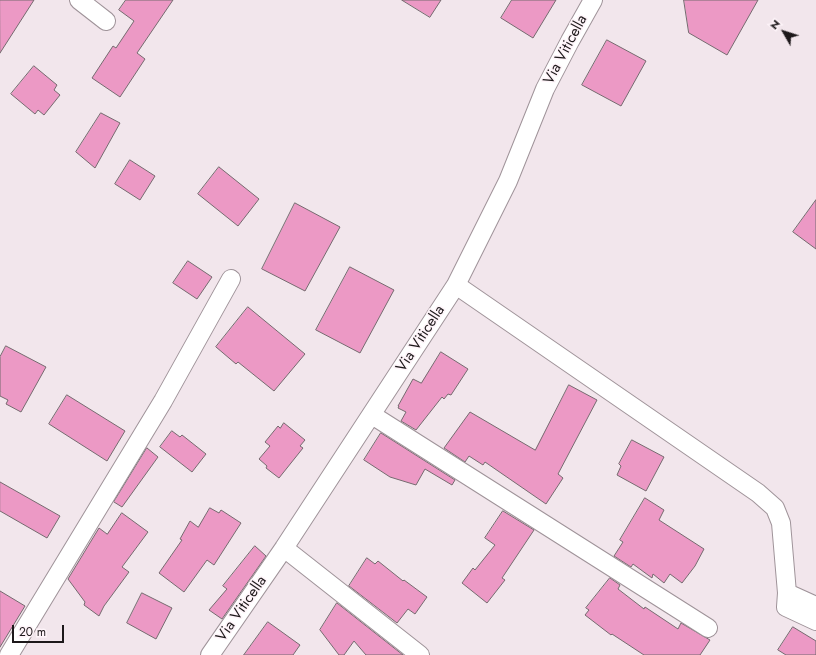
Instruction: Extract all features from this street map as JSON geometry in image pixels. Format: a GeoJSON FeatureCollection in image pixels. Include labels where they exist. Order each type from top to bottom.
{"type":"FeatureCollection","features":[{"type":"Feature","properties":{"kind":"street"},"geometry":{"type":"LineString","coordinates":[[79,0],[106,21]]}},
{"type":"Feature","properties":{"kind":"street","name":"Via Viticella"},"geometry":{"type":"LineString","coordinates":[[210,655],[284,548],[456,285],[508,181],[545,89],[593,0]]}},
{"type":"Feature","properties":{"kind":"street"},"geometry":{"type":"LineString","coordinates":[[9,655],[163,401],[231,279]]}},
{"type":"Feature","properties":{"kind":"street"},"geometry":{"type":"LineString","coordinates":[[456,285],[758,493],[775,508],[781,523],[787,593],[786,607],[816,621]]}},
{"type":"Feature","properties":{"kind":"street"},"geometry":{"type":"LineString","coordinates":[[372,415],[708,628]]}},
{"type":"Feature","properties":{"kind":"street"},"geometry":{"type":"LineString","coordinates":[[284,548],[420,655]]}},
{"type":"Feature","properties":{"kind":"street"},"geometry":{"type":"LineString","coordinates":[[787,593],[816,606]]}},
{"type":"Feature","properties":{"kind":"building"},"geometry":{"type":"Polygon","coordinates":[[[0,0],[34,0],[0,53],[0,0]]]}},
{"type":"Feature","properties":{"kind":"building"},"geometry":{"type":"Polygon","coordinates":[[[126,0],[173,0],[137,53],[145,59],[120,97],[92,78],[113,46],[116,48],[134,21],[119,10],[126,0]]]}},
{"type":"Feature","properties":{"kind":"building"},"geometry":{"type":"Polygon","coordinates":[[[402,0],[441,0],[430,17],[402,0]]]}},
{"type":"Feature","properties":{"kind":"building"},"geometry":{"type":"Polygon","coordinates":[[[512,0],[556,0],[533,38],[501,18],[512,0]]]}},
{"type":"Feature","properties":{"kind":"building"},"geometry":{"type":"Polygon","coordinates":[[[684,0],[758,0],[727,55],[689,33],[684,0]]]}},
{"type":"Feature","properties":{"kind":"building"},"geometry":{"type":"Polygon","coordinates":[[[607,40],[646,61],[621,106],[582,85],[607,40]]]}},
{"type":"Feature","properties":{"kind":"building"},"geometry":{"type":"Polygon","coordinates":[[[34,66],[57,85],[54,90],[60,95],[44,115],[38,110],[35,114],[11,94],[34,66]]]}},
{"type":"Feature","properties":{"kind":"building"},"geometry":{"type":"Polygon","coordinates":[[[101,113],[120,123],[95,168],[76,152],[101,113]]]}},
{"type":"Feature","properties":{"kind":"building"},"geometry":{"type":"Polygon","coordinates":[[[130,160],[155,176],[140,200],[115,184],[130,160]]]}},
{"type":"Feature","properties":{"kind":"building"},"geometry":{"type":"Polygon","coordinates":[[[219,167],[259,199],[238,226],[198,194],[219,167]]]}},
{"type":"Feature","properties":{"kind":"building"},"geometry":{"type":"Polygon","coordinates":[[[816,200],[816,249],[793,232],[816,200]]]}},
{"type":"Feature","properties":{"kind":"building"},"geometry":{"type":"Polygon","coordinates":[[[295,203],[340,227],[305,291],[262,269],[295,203]]]}},
{"type":"Feature","properties":{"kind":"building"},"geometry":{"type":"Polygon","coordinates":[[[188,261],[212,277],[197,299],[173,283],[188,261]]]}},
{"type":"Feature","properties":{"kind":"building"},"geometry":{"type":"Polygon","coordinates":[[[350,267],[394,290],[360,353],[316,330],[350,267]]]}},
{"type":"Feature","properties":{"kind":"building"},"geometry":{"type":"Polygon","coordinates":[[[248,307],[305,354],[274,391],[238,362],[236,364],[216,347],[248,307]]]}},
{"type":"Feature","properties":{"kind":"building"},"geometry":{"type":"Polygon","coordinates":[[[6,346],[46,367],[21,412],[6,404],[8,400],[0,396],[0,357],[6,346]]]}},
{"type":"Feature","properties":{"kind":"building"},"geometry":{"type":"Polygon","coordinates":[[[441,352],[468,369],[451,395],[448,394],[444,399],[442,397],[416,430],[401,421],[406,412],[398,408],[398,406],[413,379],[421,383],[441,352]]]}},
{"type":"Feature","properties":{"kind":"building"},"geometry":{"type":"Polygon","coordinates":[[[569,385],[597,400],[558,474],[563,478],[546,504],[485,462],[483,465],[469,456],[465,462],[444,448],[470,412],[535,450],[569,385]]]}},
{"type":"Feature","properties":{"kind":"building"},"geometry":{"type":"Polygon","coordinates":[[[67,395],[125,431],[107,461],[49,424],[67,395]]]}},
{"type":"Feature","properties":{"kind":"building"},"geometry":{"type":"Polygon","coordinates":[[[284,423],[305,440],[300,446],[303,448],[279,478],[266,468],[267,466],[259,459],[270,446],[265,442],[278,426],[280,428],[284,423]]]}},
{"type":"Feature","properties":{"kind":"building"},"geometry":{"type":"Polygon","coordinates":[[[172,431],[180,437],[182,435],[206,454],[192,472],[160,447],[172,431]]]}},
{"type":"Feature","properties":{"kind":"building"},"geometry":{"type":"Polygon","coordinates":[[[381,433],[455,480],[452,485],[425,469],[416,485],[390,477],[364,460],[381,433]]]}},
{"type":"Feature","properties":{"kind":"building"},"geometry":{"type":"Polygon","coordinates":[[[632,440],[664,457],[646,491],[617,475],[621,466],[619,464],[632,440]]]}},
{"type":"Feature","properties":{"kind":"building"},"geometry":{"type":"Polygon","coordinates":[[[147,448],[158,457],[122,507],[114,502],[147,448]]]}},
{"type":"Feature","properties":{"kind":"building"},"geometry":{"type":"Polygon","coordinates":[[[0,482],[60,516],[47,538],[0,511],[0,482]]]}},
{"type":"Feature","properties":{"kind":"building"},"geometry":{"type":"Polygon","coordinates":[[[645,498],[664,510],[659,520],[704,549],[695,566],[682,583],[670,574],[664,583],[653,574],[652,578],[633,564],[631,567],[614,556],[623,542],[620,540],[645,498]]]}},
{"type":"Feature","properties":{"kind":"building"},"geometry":{"type":"Polygon","coordinates":[[[210,508],[219,513],[221,510],[241,523],[214,565],[207,560],[184,592],[159,573],[182,540],[180,539],[190,521],[198,527],[210,508]]]}},
{"type":"Feature","properties":{"kind":"building"},"geometry":{"type":"Polygon","coordinates":[[[503,511],[534,530],[502,578],[505,580],[487,603],[462,583],[473,568],[475,570],[495,545],[485,538],[503,511]]]}},
{"type":"Feature","properties":{"kind":"building"},"geometry":{"type":"Polygon","coordinates":[[[122,513],[148,532],[122,567],[129,572],[104,606],[99,616],[84,605],[85,602],[68,579],[99,528],[107,534],[122,513]]]}},
{"type":"Feature","properties":{"kind":"building"},"geometry":{"type":"Polygon","coordinates":[[[255,546],[266,556],[222,619],[209,610],[227,589],[223,586],[255,546]]]}},
{"type":"Feature","properties":{"kind":"building"},"geometry":{"type":"Polygon","coordinates":[[[367,558],[375,564],[378,561],[403,581],[404,580],[427,597],[415,614],[408,609],[397,623],[349,586],[367,558]]]}},
{"type":"Feature","properties":{"kind":"building"},"geometry":{"type":"Polygon","coordinates":[[[610,578],[620,585],[618,589],[644,609],[645,607],[678,629],[681,623],[710,640],[700,655],[644,655],[612,634],[611,635],[585,615],[589,610],[586,608],[610,578]]]}},
{"type":"Feature","properties":{"kind":"building"},"geometry":{"type":"Polygon","coordinates":[[[0,591],[25,606],[0,647],[0,591]]]}},
{"type":"Feature","properties":{"kind":"building"},"geometry":{"type":"Polygon","coordinates":[[[142,593],[172,608],[156,639],[127,623],[142,593]]]}},
{"type":"Feature","properties":{"kind":"building"},"geometry":{"type":"Polygon","coordinates":[[[337,603],[403,655],[366,655],[354,641],[344,655],[339,655],[320,630],[337,603]]]}},
{"type":"Feature","properties":{"kind":"building"},"geometry":{"type":"Polygon","coordinates":[[[268,622],[300,645],[293,655],[244,655],[268,622]]]}},
{"type":"Feature","properties":{"kind":"building"},"geometry":{"type":"Polygon","coordinates":[[[793,627],[816,641],[816,655],[786,655],[778,650],[793,627]]]}}]}
